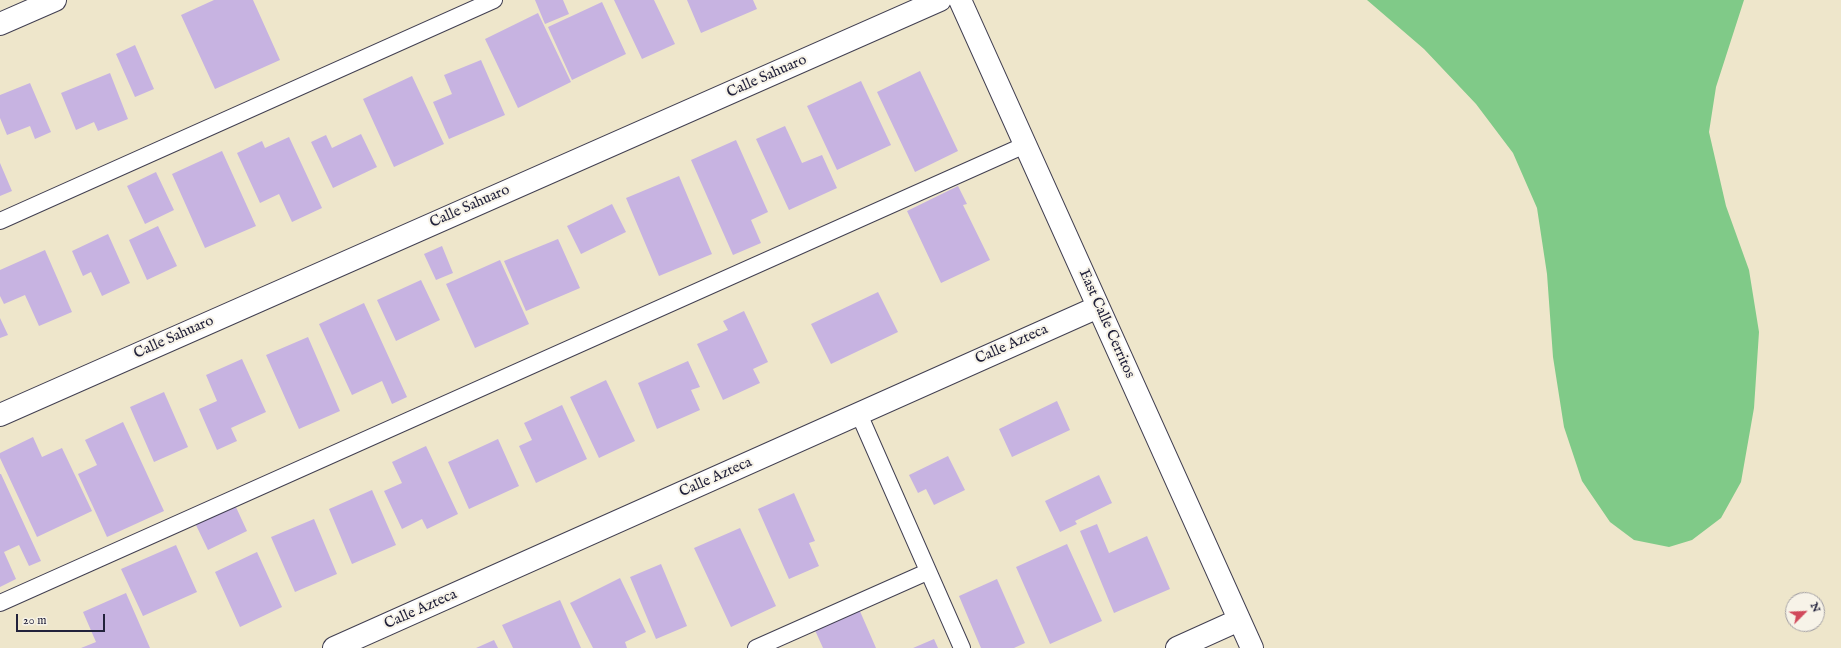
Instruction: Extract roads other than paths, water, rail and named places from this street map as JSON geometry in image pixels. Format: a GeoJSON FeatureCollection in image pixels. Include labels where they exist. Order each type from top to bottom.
{"type":"FeatureCollection","features":[{"type":"Feature","properties":{"kind":"street"},"geometry":{"type":"LineString","coordinates":[[0,24],[55,0]]}},
{"type":"Feature","properties":{"kind":"street","name":"Calle Sahuaro"},"geometry":{"type":"LineString","coordinates":[[0,414],[940,0]]}},
{"type":"Feature","properties":{"kind":"street","name":"East Calle Cerritos"},"geometry":{"type":"LineString","coordinates":[[960,0],[1252,648]]}},
{"type":"Feature","properties":{"kind":"street","name":"Calle Azteca"},"geometry":{"type":"LineString","coordinates":[[334,648],[1098,307]]}},
{"type":"Feature","properties":{"kind":"street"},"geometry":{"type":"LineString","coordinates":[[1177,648],[1239,620]]}},
{"type":"Feature","properties":{"kind":"lane"},"geometry":{"type":"LineString","coordinates":[[0,221],[494,0]]}},
{"type":"Feature","properties":{"kind":"lane"},"geometry":{"type":"LineString","coordinates":[[0,603],[1025,145]]}},
{"type":"Feature","properties":{"kind":"lane"},"geometry":{"type":"LineString","coordinates":[[859,414],[927,572],[962,648]]}},
{"type":"Feature","properties":{"kind":"lane"},"geometry":{"type":"LineString","coordinates":[[756,648],[927,572]]}}]}
